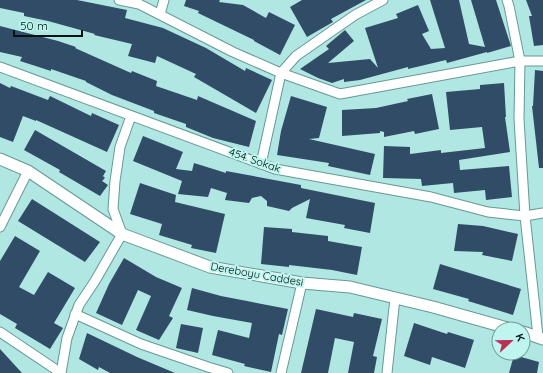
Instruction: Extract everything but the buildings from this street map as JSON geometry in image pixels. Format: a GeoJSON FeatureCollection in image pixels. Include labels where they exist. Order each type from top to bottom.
{"type":"FeatureCollection","features":[{"type":"Feature","properties":{"kind":"street"},"geometry":{"type":"LineString","coordinates":[[119,0],[139,4],[233,52],[281,73],[340,94],[520,61],[543,61]]}},
{"type":"Feature","properties":{"kind":"street"},"geometry":{"type":"LineString","coordinates":[[160,14],[164,0]]}},
{"type":"Feature","properties":{"kind":"street"},"geometry":{"type":"LineString","coordinates":[[260,164],[281,73],[296,56],[355,14],[383,0]]}},
{"type":"Feature","properties":{"kind":"street"},"geometry":{"type":"LineString","coordinates":[[507,0],[520,61],[519,119],[525,216],[541,338],[531,335]]}},
{"type":"Feature","properties":{"kind":"street","name":"454. Sokak"},"geometry":{"type":"LineString","coordinates":[[0,68],[274,169],[431,197],[488,212],[525,216],[543,213]]}},
{"type":"Feature","properties":{"kind":"street"},"geometry":{"type":"LineString","coordinates":[[0,332],[61,373],[66,338],[75,314],[122,234],[113,209],[115,181],[120,147],[131,116]]}},
{"type":"Feature","properties":{"kind":"street","name":"Dereboyu Caddesi"},"geometry":{"type":"LineString","coordinates":[[0,159],[28,171],[122,234],[210,267],[302,283],[350,287],[491,324]]}},
{"type":"Feature","properties":{"kind":"street"},"geometry":{"type":"LineString","coordinates":[[0,227],[28,171]]}},
{"type":"Feature","properties":{"kind":"street"},"geometry":{"type":"LineString","coordinates":[[281,373],[302,283]]}},
{"type":"Feature","properties":{"kind":"street"},"geometry":{"type":"LineString","coordinates":[[387,373],[395,298]]}},
{"type":"Feature","properties":{"kind":"street"},"geometry":{"type":"LineString","coordinates":[[75,314],[141,344],[228,373]]}}]}
